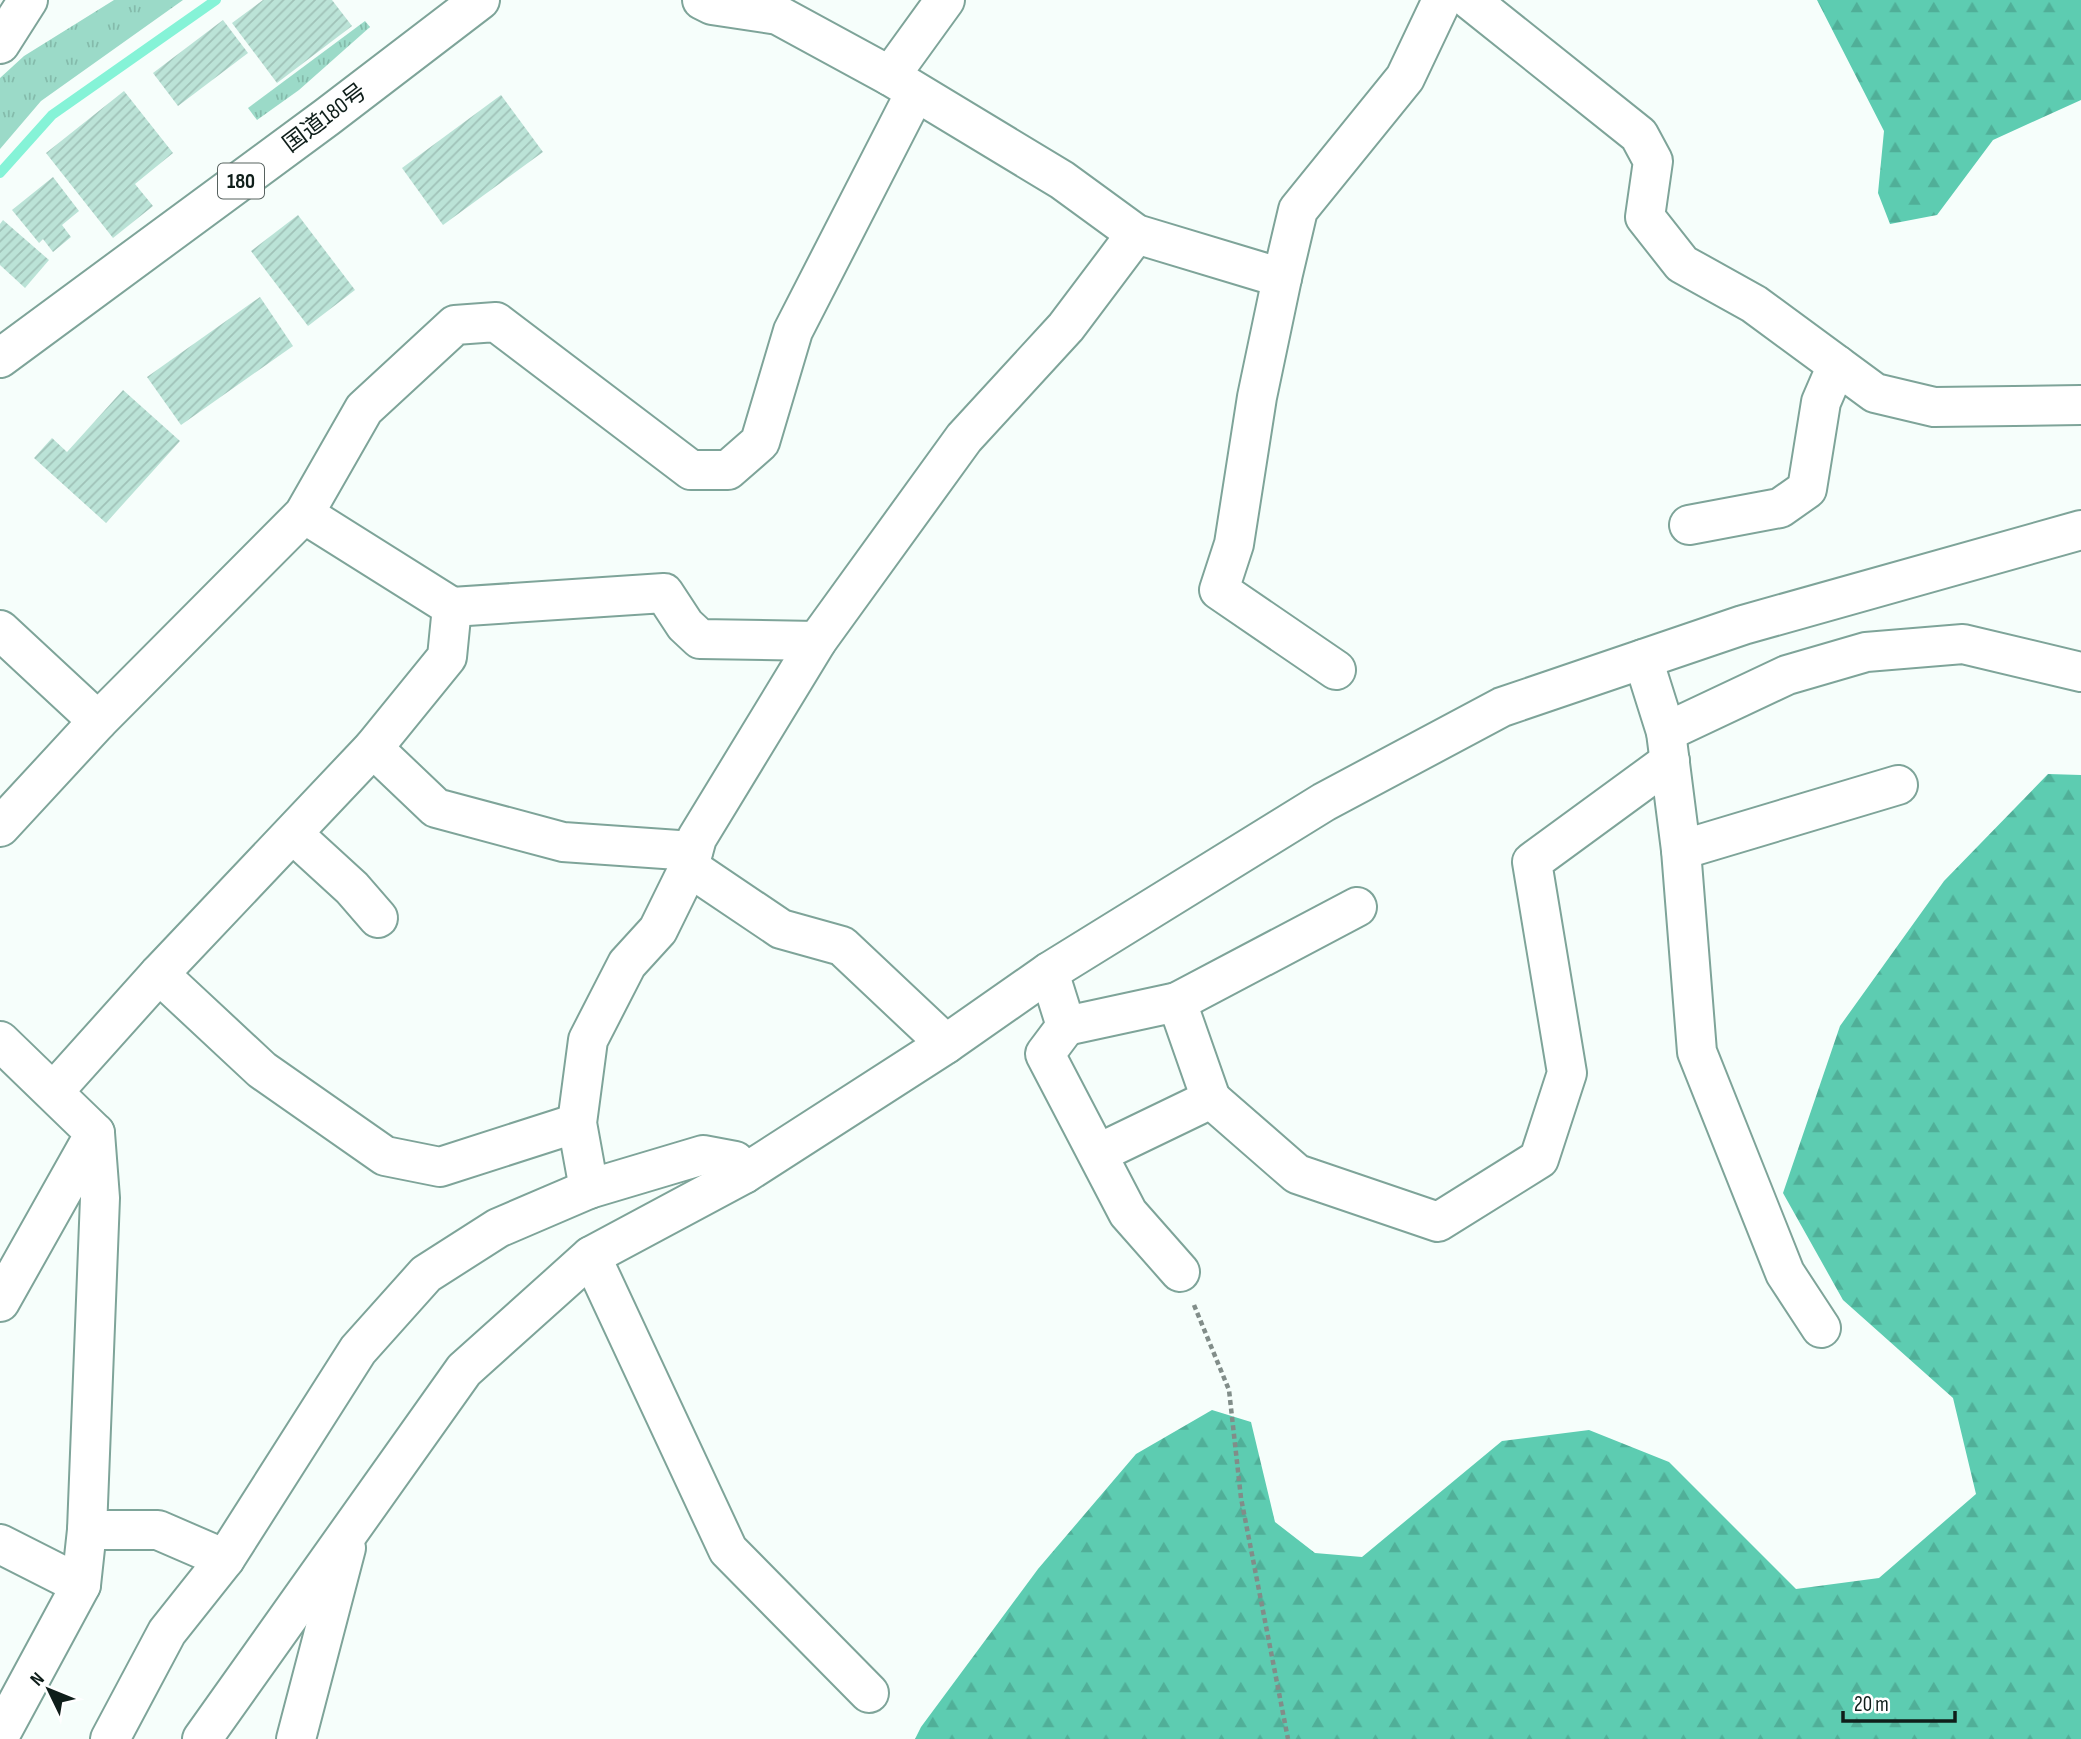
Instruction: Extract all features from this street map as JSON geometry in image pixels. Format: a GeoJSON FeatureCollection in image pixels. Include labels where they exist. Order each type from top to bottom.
{"type":"FeatureCollection","features":[{"type":"Feature","properties":{"kind":"main road"},"geometry":{"type":"LineString","coordinates":[[0,44],[28,0]]}},
{"type":"Feature","properties":{"kind":"main road","name":"国道180号"},"geometry":{"type":"LineString","coordinates":[[0,358],[317,125],[480,0]]}},
{"type":"Feature","properties":{"kind":"main road"},"geometry":{"type":"LineString","coordinates":[[702,0],[712,5],[778,15],[902,84],[1062,180],[1136,234],[1282,278]]}},
{"type":"Feature","properties":{"kind":"main road"},"geometry":{"type":"LineString","coordinates":[[0,827],[98,721],[304,514],[364,409],[455,325],[496,322],[691,470],[728,470],[760,442],[793,331],[902,84],[945,0]]}},
{"type":"Feature","properties":{"kind":"main road"},"geometry":{"type":"LineString","coordinates":[[1336,670],[1219,590],[1234,544],[1257,397],[1298,210],[1405,78],[1442,0]]}},
{"type":"Feature","properties":{"kind":"main road"},"geometry":{"type":"LineString","coordinates":[[1470,0],[1639,135],[1653,161],[1645,217],[1682,264],[1754,304],[1875,393],[1934,407],[2081,405]]}},
{"type":"Feature","properties":{"kind":"main road"},"geometry":{"type":"LineString","coordinates":[[589,1189],[577,1123],[588,1040],[627,964],[658,930],[691,859],[697,838],[817,641],[964,438],[1066,327],[1136,234]]}},
{"type":"Feature","properties":{"kind":"main road"},"geometry":{"type":"LineString","coordinates":[[1689,525],[1780,508],[1807,489],[1821,402],[1837,365]]}},
{"type":"Feature","properties":{"kind":"main road"},"geometry":{"type":"LineString","coordinates":[[304,514],[452,607],[664,593],[685,625],[700,639],[817,641]]}},
{"type":"Feature","properties":{"kind":"main road"},"geometry":{"type":"LineString","coordinates":[[202,1739],[464,1370],[591,1256],[744,1174],[946,1044],[1049,972],[1324,802],[1502,707],[1743,625],[2081,530]]}},
{"type":"Feature","properties":{"kind":"main road"},"geometry":{"type":"LineString","coordinates":[[54,1091],[159,974],[373,748],[447,657],[452,607]]}},
{"type":"Feature","properties":{"kind":"main road"},"geometry":{"type":"LineString","coordinates":[[0,630],[98,721]]}},
{"type":"Feature","properties":{"kind":"main road"},"geometry":{"type":"LineString","coordinates":[[1177,1002],[1211,1099],[1297,1174],[1438,1222],[1539,1159],[1567,1073],[1532,862],[1668,746],[1787,675],[1866,652],[1963,644],[2081,672]]}},
{"type":"Feature","properties":{"kind":"main road"},"geometry":{"type":"LineString","coordinates":[[1643,659],[1668,746],[1681,850],[1697,1052],[1785,1273],[1821,1328]]}},
{"type":"Feature","properties":{"kind":"main road"},"geometry":{"type":"LineString","coordinates":[[373,748],[436,808],[563,842],[691,859],[781,929],[842,946],[946,1044]]}},
{"type":"Feature","properties":{"kind":"main road"},"geometry":{"type":"LineString","coordinates":[[1681,850],[1898,785]]}},
{"type":"Feature","properties":{"kind":"main road"},"geometry":{"type":"LineString","coordinates":[[293,835],[352,888],[379,918]]}},
{"type":"Feature","properties":{"kind":"main road"},"geometry":{"type":"LineString","coordinates":[[1180,1272],[1128,1213],[1045,1054],[1066,1026],[1177,1002],[1357,907]]}},
{"type":"Feature","properties":{"kind":"main road"},"geometry":{"type":"LineString","coordinates":[[1049,972],[1066,1026]]}},
{"type":"Feature","properties":{"kind":"main road"},"geometry":{"type":"LineString","coordinates":[[159,974],[262,1070],[385,1156],[440,1167],[577,1123]]}},
{"type":"Feature","properties":{"kind":"main road"},"geometry":{"type":"LineString","coordinates":[[0,1041],[95,1133],[100,1198],[87,1530],[80,1585],[0,1735]]}},
{"type":"Feature","properties":{"kind":"main road"},"geometry":{"type":"LineString","coordinates":[[1099,1153],[1211,1099]]}},
{"type":"Feature","properties":{"kind":"main road"},"geometry":{"type":"LineString","coordinates":[[0,1302],[95,1133]]}},
{"type":"Feature","properties":{"kind":"main road"},"geometry":{"type":"LineString","coordinates":[[110,1739],[167,1632],[225,1559],[358,1350],[426,1274],[498,1228],[589,1189],[703,1155],[735,1161],[744,1174]]}},
{"type":"Feature","properties":{"kind":"main road"},"geometry":{"type":"LineString","coordinates":[[591,1256],[728,1550],[869,1693]]}},
{"type":"Feature","properties":{"kind":"main road"},"geometry":{"type":"LineString","coordinates":[[296,1739],[351,1526]]}},
{"type":"Feature","properties":{"kind":"main road"},"geometry":{"type":"LineString","coordinates":[[87,1530],[158,1530],[225,1559]]}},
{"type":"Feature","properties":{"kind":"main road"},"geometry":{"type":"LineString","coordinates":[[0,1544],[80,1585]]}},
{"type":"Feature","properties":{"kind":"path"},"geometry":{"type":"LineString","coordinates":[[1180,1272],[1229,1390],[1241,1499],[1288,1739]]}},
{"type":"Feature","properties":{"kind":"green space"},"geometry":{"type":"Polygon","coordinates":[[[114,0],[183,0],[41,101],[0,149],[0,78],[24,56],[114,0]]]}},
{"type":"Feature","properties":{"kind":"green space"},"geometry":{"type":"Polygon","coordinates":[[[1817,0],[2081,0],[2081,100],[1993,140],[1937,215],[1890,224],[1878,193],[1884,131],[1817,0]]]}},
{"type":"Feature","properties":{"kind":"green space"},"geometry":{"type":"Polygon","coordinates":[[[365,21],[370,27],[299,90],[257,120],[248,108],[365,21]]]}},
{"type":"Feature","properties":{"kind":"green space"},"geometry":{"type":"Polygon","coordinates":[[[2048,774],[2081,775],[2081,1739],[915,1739],[921,1727],[1038,1569],[1136,1454],[1212,1410],[1251,1422],[1275,1522],[1315,1553],[1362,1557],[1502,1441],[1589,1430],[1669,1462],[1796,1589],[1879,1578],[1976,1494],[1953,1398],[1843,1300],[1783,1193],[1840,1026],[1944,881],[2048,774]]]}},
{"type":"Feature","properties":{"kind":"building"},"geometry":{"type":"Polygon","coordinates":[[[263,0],[332,0],[352,26],[277,83],[232,23],[263,0]]]}},
{"type":"Feature","properties":{"kind":"building"},"geometry":{"type":"Polygon","coordinates":[[[223,20],[248,53],[178,106],[153,73],[223,20]]]}},
{"type":"Feature","properties":{"kind":"building"},"geometry":{"type":"Polygon","coordinates":[[[124,91],[173,153],[135,184],[153,206],[113,238],[46,153],[124,91]]]}},
{"type":"Feature","properties":{"kind":"building"},"geometry":{"type":"Polygon","coordinates":[[[501,95],[543,152],[443,225],[402,168],[501,95]]]}},
{"type":"Feature","properties":{"kind":"building"},"geometry":{"type":"Polygon","coordinates":[[[53,177],[79,211],[62,225],[71,237],[53,252],[43,239],[39,243],[12,210],[53,177]]]}},
{"type":"Feature","properties":{"kind":"building"},"geometry":{"type":"Polygon","coordinates":[[[298,215],[355,290],[308,326],[251,251],[298,215]]]}},
{"type":"Feature","properties":{"kind":"building"},"geometry":{"type":"Polygon","coordinates":[[[3,220],[49,260],[25,288],[0,265],[0,224],[3,220]]]}},
{"type":"Feature","properties":{"kind":"building"},"geometry":{"type":"Polygon","coordinates":[[[260,297],[293,346],[181,425],[147,377],[260,297]]]}},
{"type":"Feature","properties":{"kind":"building"},"geometry":{"type":"Polygon","coordinates":[[[123,390],[180,441],[106,523],[34,458],[52,438],[67,452],[123,390]]]}},
{"type":"Feature","properties":{"kind":"waterway"},"geometry":{"type":"LineString","coordinates":[[0,173],[52,115],[216,0]]}}]}
